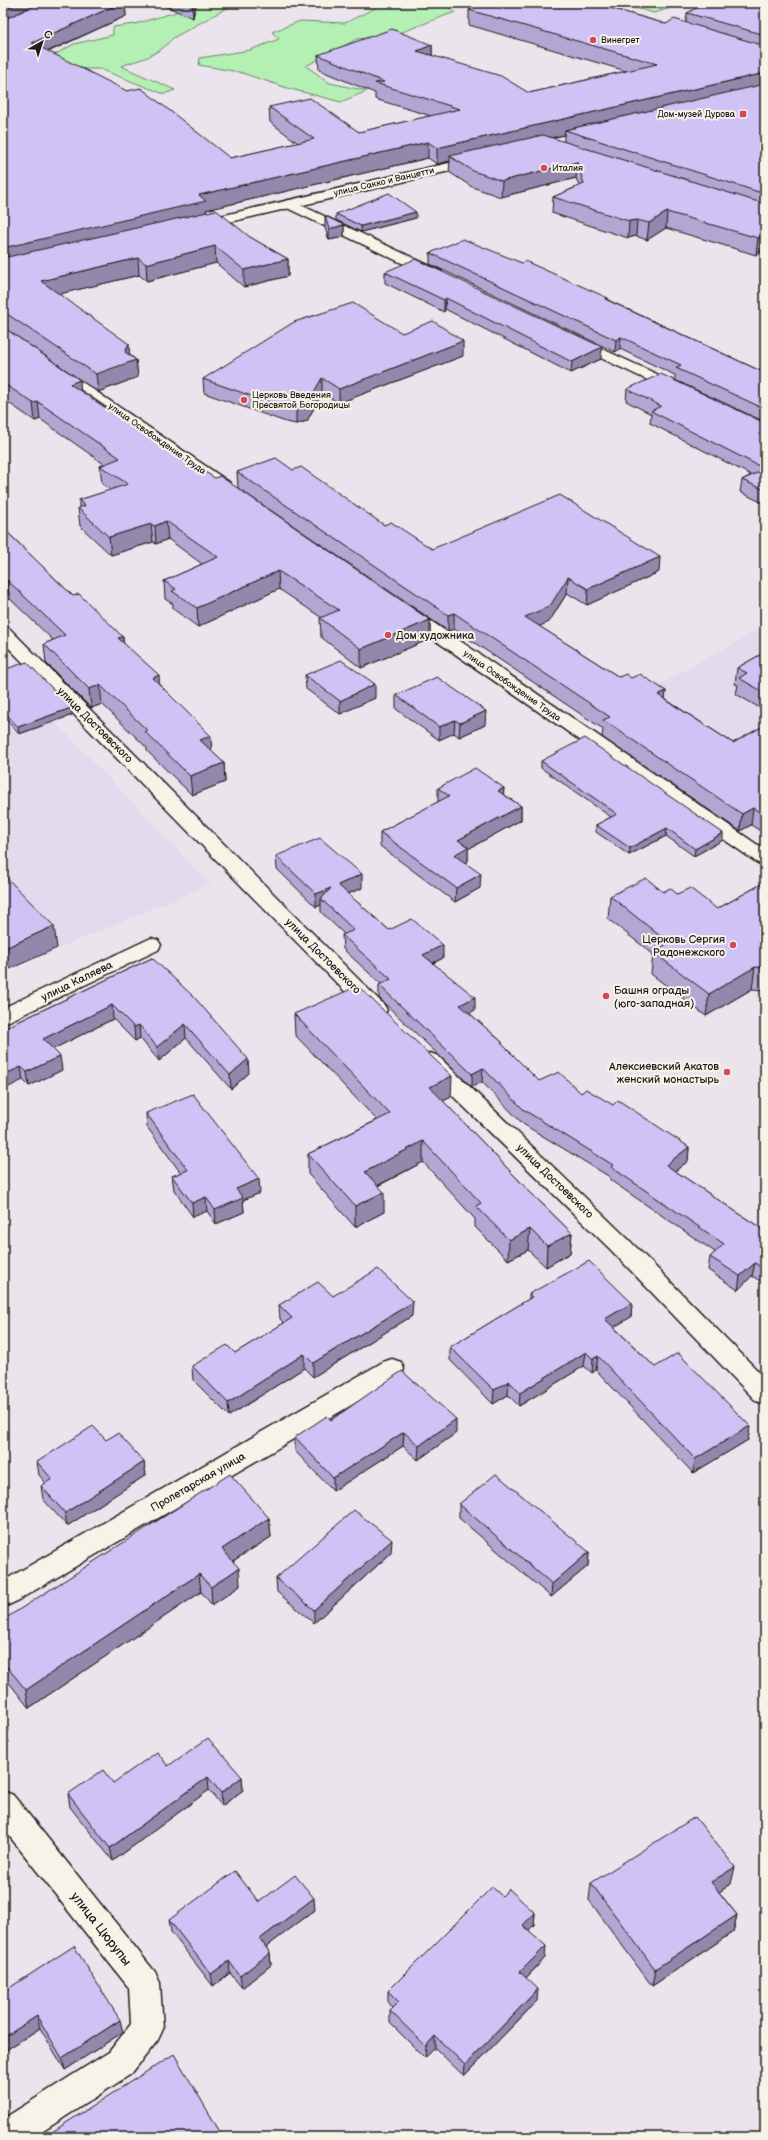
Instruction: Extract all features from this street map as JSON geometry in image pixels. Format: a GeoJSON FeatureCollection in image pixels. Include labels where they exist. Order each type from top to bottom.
{"type":"FeatureCollection","features":[{"type":"Feature","properties":{"kind":"street","name":"улица Сакко и Ванцетти"},"geometry":{"type":"LineString","coordinates":[[184,229],[490,158]]}},
{"type":"Feature","properties":{"kind":"street"},"geometry":{"type":"LineString","coordinates":[[290,204],[449,280]]}},
{"type":"Feature","properties":{"kind":"street"},"geometry":{"type":"LineString","coordinates":[[564,335],[693,396]]}},
{"type":"Feature","properties":{"kind":"street","name":"улица Освобождение Труда"},"geometry":{"type":"LineString","coordinates":[[41,360],[236,494]]}},
{"type":"Feature","properties":{"kind":"street","name":"улица Освобождение Труда"},"geometry":{"type":"LineString","coordinates":[[394,603],[765,859]]}},
{"type":"Feature","properties":{"kind":"street","name":"улица Достоевского"},"geometry":{"type":"LineString","coordinates":[[3,632],[389,1022]]}},
{"type":"Feature","properties":{"kind":"street","name":"улица Каляева"},"geometry":{"type":"LineString","coordinates":[[3,1017],[151,945]]}},
{"type":"Feature","properties":{"kind":"street","name":"улица Достоевского"},"geometry":{"type":"LineString","coordinates":[[418,1049],[619,1244],[765,1394]]}},
{"type":"Feature","properties":{"kind":"street","name":"Пролетарская улица"},"geometry":{"type":"LineString","coordinates":[[3,1595],[392,1370]]}},
{"type":"Feature","properties":{"kind":"street","name":"улица Цюрупы"},"geometry":{"type":"LineString","coordinates":[[3,1805],[144,1983],[147,2029],[120,2063],[5,2137]]}},
{"type":"Feature","properties":{"kind":"shaded area"},"geometry":{"type":"Polygon","coordinates":[[[765,626],[765,770],[662,767],[579,714],[624,690],[643,693],[765,626]]]}},
{"type":"Feature","properties":{"kind":"shaded area"},"geometry":{"type":"Polygon","coordinates":[[[3,667],[210,884],[3,972],[3,667]]]}},
{"type":"Feature","properties":{"kind":"green space"},"geometry":{"type":"Polygon","coordinates":[[[207,3],[251,3],[227,8],[173,38],[163,48],[148,57],[121,66],[175,90],[164,94],[100,69],[62,69],[45,60],[74,44],[113,35],[113,27],[135,24],[207,3]]]}},
{"type":"Feature","properties":{"kind":"green space"},"geometry":{"type":"Polygon","coordinates":[[[277,3],[322,3],[320,7],[304,9],[277,3]]]}},
{"type":"Feature","properties":{"kind":"green space"},"geometry":{"type":"Polygon","coordinates":[[[385,3],[447,6],[455,12],[394,35],[357,39],[306,66],[330,83],[367,91],[341,102],[287,88],[239,72],[199,65],[200,58],[250,50],[279,39],[272,32],[300,21],[345,23],[385,3]]]}},
{"type":"Feature","properties":{"kind":"green space"},"geometry":{"type":"Polygon","coordinates":[[[617,3],[687,3],[654,13],[617,3]]]}},
{"type":"Feature","properties":{"kind":"building"},"geometry":{"type":"Polygon","coordinates":[[[3,3],[18,3],[3,10],[3,3]]]}},
{"type":"Feature","properties":{"kind":"building"},"geometry":{"type":"Polygon","coordinates":[[[40,3],[121,3],[32,43],[127,91],[141,88],[230,158],[314,139],[269,107],[310,98],[359,132],[460,109],[375,83],[384,82],[318,55],[392,29],[432,45],[417,51],[501,76],[529,93],[657,64],[469,10],[487,3],[593,3],[666,24],[674,19],[765,46],[765,73],[437,148],[428,142],[199,195],[206,201],[3,248],[3,40],[7,38],[3,37],[3,20],[40,3]]]}},
{"type":"Feature","properties":{"kind":"building"},"geometry":{"type":"Polygon","coordinates":[[[706,3],[765,3],[765,35],[687,13],[706,3]]]}},
{"type":"Feature","properties":{"kind":"building"},"geometry":{"type":"Polygon","coordinates":[[[765,84],[765,194],[565,130],[765,84]]]}},
{"type":"Feature","properties":{"kind":"building"},"geometry":{"type":"Polygon","coordinates":[[[543,135],[765,204],[765,234],[758,238],[667,212],[649,223],[637,220],[629,221],[553,197],[584,184],[577,162],[502,181],[473,171],[450,156],[543,135]]]}},
{"type":"Feature","properties":{"kind":"building"},"geometry":{"type":"Polygon","coordinates":[[[389,193],[416,212],[361,226],[336,214],[389,193]]]}},
{"type":"Feature","properties":{"kind":"building"},"geometry":{"type":"Polygon","coordinates":[[[216,210],[250,237],[288,259],[244,270],[215,246],[146,264],[138,258],[41,281],[129,344],[125,352],[136,360],[96,374],[7,314],[3,313],[3,258],[216,210]]]}},
{"type":"Feature","properties":{"kind":"building"},"geometry":{"type":"Polygon","coordinates":[[[325,216],[344,225],[329,229],[325,216]]]}},
{"type":"Feature","properties":{"kind":"building"},"geometry":{"type":"Polygon","coordinates":[[[463,239],[522,263],[525,261],[608,298],[605,299],[765,373],[765,409],[676,368],[681,365],[621,337],[616,340],[430,253],[463,239]]]}},
{"type":"Feature","properties":{"kind":"building"},"geometry":{"type":"Polygon","coordinates":[[[415,259],[602,347],[572,362],[446,298],[444,300],[385,272],[415,259]]]}},
{"type":"Feature","properties":{"kind":"building"},"geometry":{"type":"Polygon","coordinates":[[[353,303],[402,333],[433,321],[463,341],[339,389],[322,378],[306,406],[296,409],[286,408],[203,379],[294,322],[353,303]]]}},
{"type":"Feature","properties":{"kind":"building"},"geometry":{"type":"Polygon","coordinates":[[[3,327],[80,380],[70,384],[175,454],[215,478],[220,476],[430,620],[361,649],[320,618],[339,610],[278,571],[197,608],[172,591],[176,589],[164,581],[218,557],[166,521],[155,526],[151,524],[109,537],[78,508],[85,506],[79,500],[128,484],[100,466],[120,458],[38,402],[33,403],[3,383],[3,365],[7,363],[3,360],[3,327]]]}},
{"type":"Feature","properties":{"kind":"building"},"geometry":{"type":"Polygon","coordinates":[[[661,374],[765,423],[765,469],[651,411],[661,406],[627,389],[661,374]]]}},
{"type":"Feature","properties":{"kind":"building"},"geometry":{"type":"Polygon","coordinates":[[[276,458],[293,470],[301,467],[384,525],[391,522],[432,549],[560,495],[660,557],[588,589],[568,577],[550,606],[525,617],[619,677],[626,674],[631,678],[640,674],[666,691],[658,695],[733,743],[765,725],[765,816],[753,808],[742,814],[603,720],[610,717],[454,613],[448,615],[237,472],[276,458]]]}},
{"type":"Feature","properties":{"kind":"building"},"geometry":{"type":"Polygon","coordinates":[[[765,469],[765,490],[742,480],[765,469]]]}},
{"type":"Feature","properties":{"kind":"building"},"geometry":{"type":"Polygon","coordinates":[[[3,528],[73,596],[79,594],[123,637],[118,638],[159,675],[153,678],[211,736],[200,740],[224,763],[190,776],[145,732],[148,731],[100,685],[89,689],[44,644],[65,635],[7,580],[3,582],[3,528]]]}},
{"type":"Feature","properties":{"kind":"building"},"geometry":{"type":"Polygon","coordinates":[[[765,652],[765,693],[739,678],[747,673],[737,668],[765,652]]]}},
{"type":"Feature","properties":{"kind":"building"},"geometry":{"type":"Polygon","coordinates":[[[341,660],[375,684],[340,701],[305,675],[341,660]]]}},
{"type":"Feature","properties":{"kind":"building"},"geometry":{"type":"Polygon","coordinates":[[[27,662],[71,708],[18,727],[3,710],[3,670],[27,662]]]}},
{"type":"Feature","properties":{"kind":"building"},"geometry":{"type":"Polygon","coordinates":[[[437,677],[486,711],[460,723],[455,720],[439,727],[396,695],[437,677]]]}},
{"type":"Feature","properties":{"kind":"building"},"geometry":{"type":"Polygon","coordinates":[[[585,738],[723,833],[695,849],[667,828],[630,848],[596,825],[617,814],[541,761],[585,738]]]}},
{"type":"Feature","properties":{"kind":"building"},"geometry":{"type":"Polygon","coordinates":[[[475,768],[504,788],[498,791],[521,806],[458,840],[468,847],[454,855],[481,874],[456,888],[380,832],[449,796],[438,788],[475,768]]]}},
{"type":"Feature","properties":{"kind":"building"},"geometry":{"type":"Polygon","coordinates":[[[320,838],[362,874],[338,885],[389,930],[412,919],[443,945],[423,955],[475,997],[460,1005],[502,1042],[501,1043],[539,1081],[559,1072],[581,1093],[586,1089],[613,1105],[618,1100],[689,1147],[666,1165],[765,1231],[765,1270],[755,1263],[740,1276],[710,1257],[724,1244],[611,1167],[613,1165],[524,1110],[483,1068],[472,1074],[379,985],[391,979],[342,935],[354,930],[321,899],[331,888],[316,894],[276,856],[320,838]]]}},
{"type":"Feature","properties":{"kind":"building"},"geometry":{"type":"Polygon","coordinates":[[[3,874],[54,926],[3,949],[3,874]]]}},
{"type":"Feature","properties":{"kind":"building"},"geometry":{"type":"Polygon","coordinates":[[[646,878],[663,892],[670,888],[677,894],[690,888],[717,909],[765,882],[765,968],[755,967],[709,994],[653,952],[669,943],[610,896],[646,878]]]}},
{"type":"Feature","properties":{"kind":"building"},"geometry":{"type":"Polygon","coordinates":[[[152,958],[194,997],[248,1059],[230,1075],[185,1024],[157,1047],[139,1025],[134,1027],[112,1005],[43,1039],[60,1056],[27,1072],[21,1067],[3,1075],[3,1029],[152,958]]]}},
{"type":"Feature","properties":{"kind":"building"},"geometry":{"type":"Polygon","coordinates":[[[358,986],[452,1076],[430,1087],[530,1192],[572,1233],[547,1246],[530,1229],[509,1240],[476,1206],[481,1203],[423,1141],[365,1172],[384,1192],[355,1206],[308,1154],[390,1114],[294,1014],[358,986]]]}},
{"type":"Feature","properties":{"kind":"building"},"geometry":{"type":"Polygon","coordinates":[[[193,1094],[259,1179],[236,1189],[243,1198],[215,1210],[206,1197],[192,1203],[172,1176],[188,1170],[146,1113],[193,1094]]]}},
{"type":"Feature","properties":{"kind":"building"},"geometry":{"type":"Polygon","coordinates":[[[589,1261],[632,1303],[605,1319],[655,1367],[678,1353],[750,1426],[695,1459],[598,1356],[593,1359],[586,1352],[520,1393],[509,1381],[494,1390],[450,1347],[532,1297],[529,1294],[589,1261]]]}},
{"type":"Feature","properties":{"kind":"building"},"geometry":{"type":"Polygon","coordinates":[[[378,1269],[413,1302],[313,1363],[304,1354],[228,1403],[192,1366],[227,1345],[235,1353],[292,1318],[279,1305],[318,1282],[333,1296],[378,1269]]]}},
{"type":"Feature","properties":{"kind":"building"},"geometry":{"type":"Polygon","coordinates":[[[402,1371],[456,1419],[419,1446],[404,1432],[333,1478],[295,1437],[327,1416],[331,1420],[402,1371]]]}},
{"type":"Feature","properties":{"kind":"building"},"geometry":{"type":"Polygon","coordinates":[[[93,1426],[106,1440],[118,1433],[144,1462],[65,1513],[41,1486],[52,1479],[37,1462],[93,1426]]]}},
{"type":"Feature","properties":{"kind":"building"},"geometry":{"type":"Polygon","coordinates":[[[230,1474],[269,1518],[222,1549],[239,1568],[211,1587],[199,1574],[26,1690],[3,1662],[3,1620],[230,1474]]]}},
{"type":"Feature","properties":{"kind":"building"},"geometry":{"type":"Polygon","coordinates":[[[496,1474],[589,1552],[552,1584],[459,1504],[496,1474]]]}},
{"type":"Feature","properties":{"kind":"building"},"geometry":{"type":"Polygon","coordinates":[[[354,1510],[392,1540],[314,1610],[276,1578],[354,1510]]]}},
{"type":"Feature","properties":{"kind":"building"},"geometry":{"type":"Polygon","coordinates":[[[208,1738],[242,1777],[221,1793],[208,1777],[110,1848],[68,1794],[103,1770],[113,1783],[157,1752],[168,1766],[208,1738]]]}},
{"type":"Feature","properties":{"kind":"building"},"geometry":{"type":"Polygon","coordinates":[[[695,1817],[735,1867],[711,1882],[737,1915],[655,1969],[591,1883],[695,1817]]]}},
{"type":"Feature","properties":{"kind":"building"},"geometry":{"type":"Polygon","coordinates":[[[235,1871],[259,1902],[295,1875],[314,1898],[260,1939],[270,1953],[240,1976],[229,1961],[211,1974],[169,1920],[235,1871]]]}},
{"type":"Feature","properties":{"kind":"building"},"geometry":{"type":"Polygon","coordinates":[[[492,1887],[502,1896],[509,1889],[535,1913],[523,1925],[546,1946],[520,1972],[538,1989],[465,2065],[435,2036],[426,2046],[390,2011],[399,2002],[388,1991],[492,1887]]]}},
{"type":"Feature","properties":{"kind":"building"},"geometry":{"type":"Polygon","coordinates":[[[74,1946],[120,2020],[62,2058],[37,2016],[3,2038],[3,1992],[74,1946]]]}},
{"type":"Feature","properties":{"kind":"building"},"geometry":{"type":"Polygon","coordinates":[[[174,2054],[223,2137],[44,2137],[174,2054]]]}},
{"type":"Feature","properties":{"kind":"place","name":"Винегрет"},"geometry":{"type":"Point","coordinates":[593,40]}},
{"type":"Feature","properties":{"kind":"place","name":"Дом-музей Дурова"},"geometry":{"type":"Point","coordinates":[743,114]}},
{"type":"Feature","properties":{"kind":"place","name":"Италия"},"geometry":{"type":"Point","coordinates":[544,168]}},
{"type":"Feature","properties":{"kind":"place","name":"Церковь Введения Пресвятой Богородицы"},"geometry":{"type":"Point","coordinates":[244,400]}},
{"type":"Feature","properties":{"kind":"place","name":"Дом художника"},"geometry":{"type":"Point","coordinates":[388,635]}},
{"type":"Feature","properties":{"kind":"place","name":"Церковь Сергия Радонежского"},"geometry":{"type":"Point","coordinates":[733,945]}},
{"type":"Feature","properties":{"kind":"place","name":"Башня ограды (юго-западная)"},"geometry":{"type":"Point","coordinates":[606,996]}},
{"type":"Feature","properties":{"kind":"place","name":"Алексиевский Акатов женский монастырь"},"geometry":{"type":"Point","coordinates":[727,1072]}}]}
